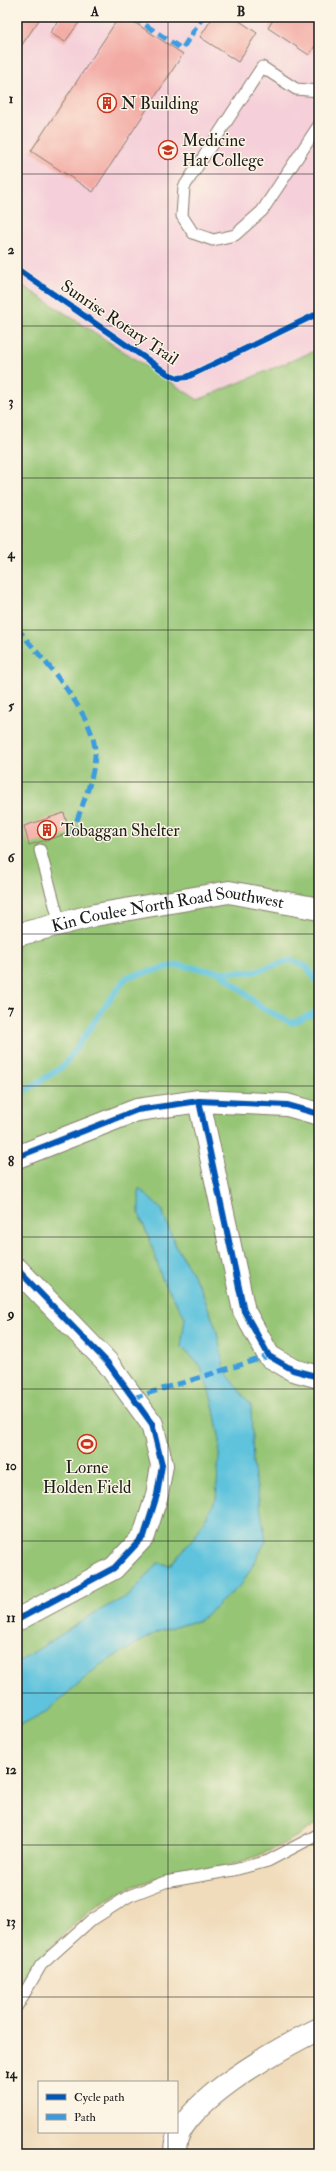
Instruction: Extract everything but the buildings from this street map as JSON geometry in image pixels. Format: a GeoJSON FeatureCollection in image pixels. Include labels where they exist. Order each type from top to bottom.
{"type":"FeatureCollection","features":[{"type":"Feature","properties":{"kind":"street","name":"Kin Coulee North Road Southwest"},"geometry":{"type":"LineString","coordinates":[[17,935],[95,915],[229,892],[319,909]]}},
{"type":"Feature","properties":{"kind":"street"},"geometry":{"type":"LineString","coordinates":[[17,1157],[137,1110],[199,1101],[287,1105],[319,1114]]}},
{"type":"Feature","properties":{"kind":"street"},"geometry":{"type":"LineString","coordinates":[[199,1101],[244,1311],[269,1356],[293,1370],[319,1377]]}},
{"type":"Feature","properties":{"kind":"street"},"geometry":{"type":"LineString","coordinates":[[17,1269],[107,1362],[152,1424],[162,1465],[158,1495],[144,1536],[114,1568],[17,1620]]}},
{"type":"Feature","properties":{"kind":"street"},"geometry":{"type":"LineString","coordinates":[[176,2154],[175,2140],[185,2123],[201,2105],[250,2067],[319,2029]]}},
{"type":"Feature","properties":{"kind":"lane"},"geometry":{"type":"LineString","coordinates":[[319,91],[296,89],[262,67],[184,187],[182,216],[193,233],[213,240],[236,235],[262,210],[319,125]]}},
{"type":"Feature","properties":{"kind":"lane"},"geometry":{"type":"LineString","coordinates":[[40,850],[60,924]]}},
{"type":"Feature","properties":{"kind":"lane"},"geometry":{"type":"LineString","coordinates":[[17,2006],[41,1965],[90,1921],[129,1896],[165,1882],[234,1870],[268,1861],[319,1834]]}},
{"type":"Feature","properties":{"kind":"shaded area","name":"Medicine Hat College"},"geometry":{"type":"Polygon","coordinates":[[[17,17],[319,17],[319,349],[198,400],[17,282],[17,17]]]}},
{"type":"Feature","properties":{"kind":"green space"},"geometry":{"type":"Polygon","coordinates":[[[17,282],[198,400],[319,349],[319,1822],[286,1842],[252,1858],[214,1869],[161,1878],[136,1886],[111,1897],[77,1922],[56,1942],[29,1974],[17,1996],[17,282]]]}},
{"type":"Feature","properties":{"kind":"water"},"geometry":{"type":"Polygon","coordinates":[[[139,1188],[161,1209],[176,1246],[200,1287],[216,1328],[225,1371],[251,1406],[253,1464],[266,1541],[242,1584],[200,1620],[157,1632],[100,1665],[47,1711],[17,1727],[17,1663],[96,1612],[130,1595],[157,1563],[170,1565],[195,1537],[216,1499],[220,1441],[212,1400],[200,1365],[181,1347],[185,1317],[162,1279],[151,1243],[139,1214],[139,1188]]]}},
{"type":"Feature","properties":{"kind":"waterway"},"geometry":{"type":"LineString","coordinates":[[220,972],[254,972],[291,960],[307,967],[319,985]]}},
{"type":"Feature","properties":{"kind":"waterway"},"geometry":{"type":"LineString","coordinates":[[17,1096],[64,1066],[127,977],[177,965],[220,972],[262,1008],[292,1023],[319,1011]]}},
{"type":"Feature","properties":{"kind":"marked path"},"geometry":{"type":"LineString","coordinates":[[133,17],[182,49],[203,17]]}},
{"type":"Feature","properties":{"kind":"marked path"},"geometry":{"type":"LineString","coordinates":[[17,628],[52,670],[77,704],[93,737],[95,752],[90,784],[71,837]]}},
{"type":"Feature","properties":{"kind":"marked path"},"geometry":{"type":"LineString","coordinates":[[133,1398],[269,1356]]}},
{"type":"Feature","properties":{"kind":"cycle path","name":"Sunrise Rotary Trail"},"geometry":{"type":"LineString","coordinates":[[17,269],[168,374],[178,378],[187,377],[319,313]]}},
{"type":"Feature","properties":{"kind":"cycle path"},"geometry":{"type":"LineString","coordinates":[[199,1101],[244,1311],[269,1356],[293,1370],[319,1377]]}},
{"type":"Feature","properties":{"kind":"cycle path"},"geometry":{"type":"LineString","coordinates":[[17,1157],[137,1110],[199,1101],[287,1105],[319,1114]]}},
{"type":"Feature","properties":{"kind":"cycle path"},"geometry":{"type":"LineString","coordinates":[[17,1269],[107,1362],[152,1424],[162,1465],[157,1495],[144,1536],[114,1568],[17,1620]]}},
{"type":"Feature","properties":{"kind":"place","name":"N Building"},"geometry":{"type":"Point","coordinates":[107,103]}},
{"type":"Feature","properties":{"kind":"place","name":"Medicine Hat College"},"geometry":{"type":"Point","coordinates":[168,150]}},
{"type":"Feature","properties":{"kind":"place","name":"Tobaggan Shelter"},"geometry":{"type":"Point","coordinates":[47,830]}},
{"type":"Feature","properties":{"kind":"place","name":"Lorne Holden Field"},"geometry":{"type":"Point","coordinates":[87,1444]}}]}
